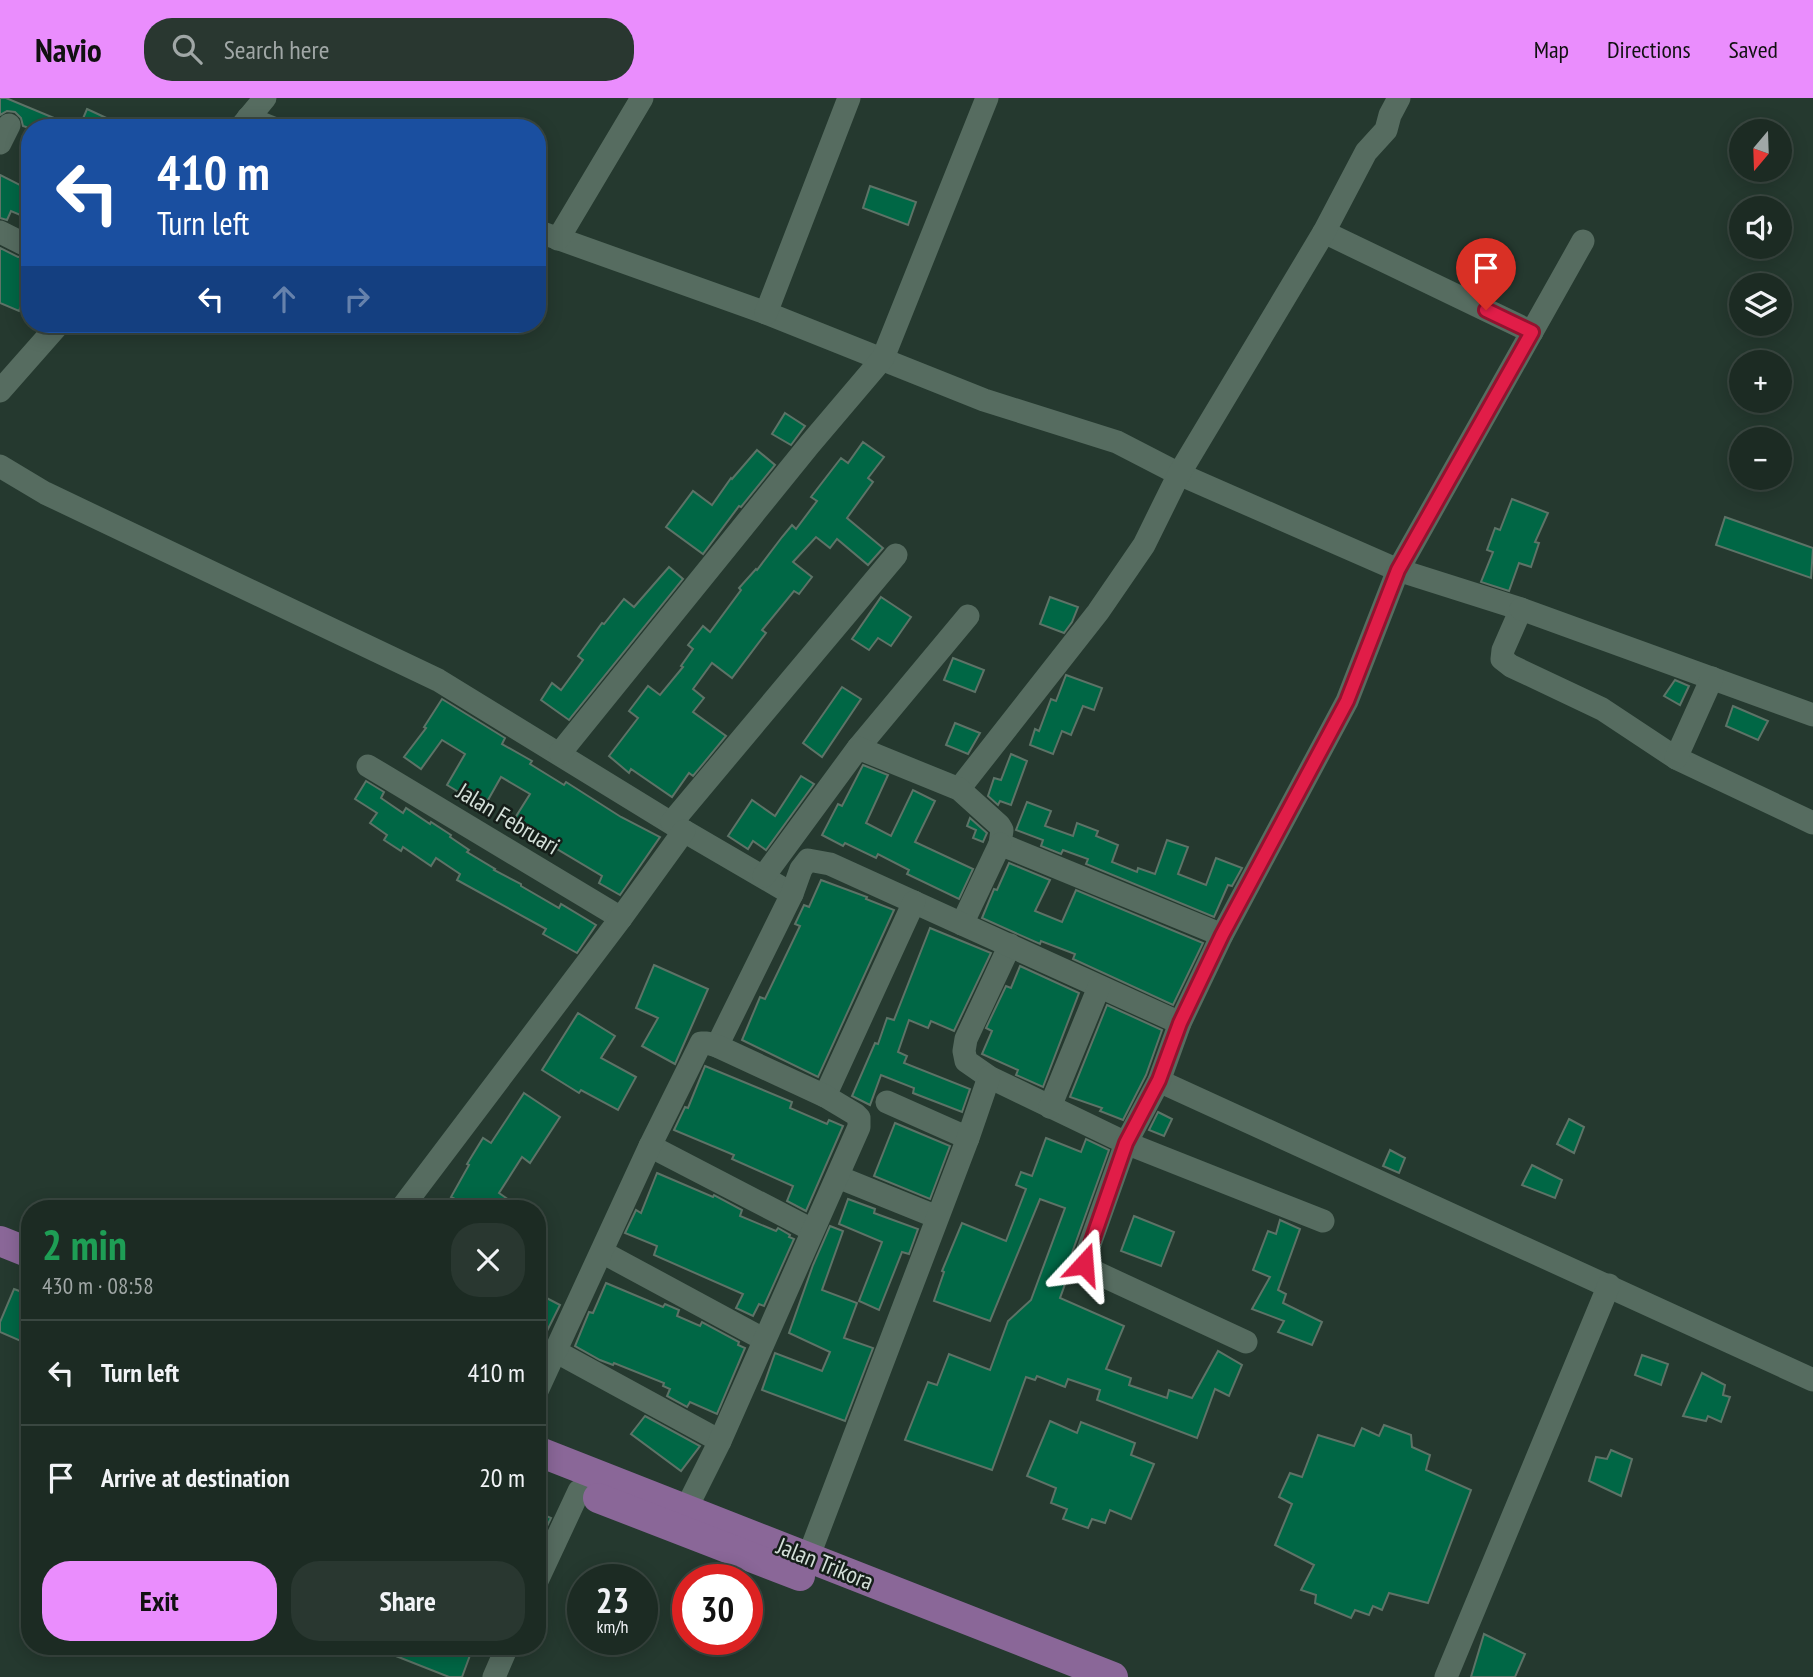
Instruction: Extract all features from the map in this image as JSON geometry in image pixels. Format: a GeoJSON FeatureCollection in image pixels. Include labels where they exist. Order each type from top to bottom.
{"type":"FeatureCollection","features":[{"type":"Feature","properties":{"kind":"main road"},"geometry":{"type":"LineString","coordinates":[[0,1241],[21,1249]]}},
{"type":"Feature","properties":{"kind":"main road"},"geometry":{"type":"LineString","coordinates":[[0,1258],[21,1266]]}},
{"type":"Feature","properties":{"kind":"main road","name":"Jalan Trikora"},"geometry":{"type":"LineString","coordinates":[[546,1455],[1113,1677]]}},
{"type":"Feature","properties":{"kind":"main road","name":"Jalan Trikora"},"geometry":{"type":"LineString","coordinates":[[546,1477],[1061,1677]]}},
{"type":"Feature","properties":{"kind":"street"},"geometry":{"type":"LineString","coordinates":[[247,119],[265,98]]}},
{"type":"Feature","properties":{"kind":"street"},"geometry":{"type":"LineString","coordinates":[[642,98],[547,235],[766,313],[984,400],[1117,442],[1180,474],[1398,570],[1521,609],[1813,715]]}},
{"type":"Feature","properties":{"kind":"street"},"geometry":{"type":"LineString","coordinates":[[766,313],[849,98]]}},
{"type":"Feature","properties":{"kind":"street"},"geometry":{"type":"LineString","coordinates":[[560,754],[810,444],[883,358],[988,98]]}},
{"type":"Feature","properties":{"kind":"street"},"geometry":{"type":"LineString","coordinates":[[960,789],[1098,612],[1144,545],[1180,474],[1324,232],[1366,152],[1386,130],[1399,98]]}},
{"type":"Feature","properties":{"kind":"street"},"geometry":{"type":"LineString","coordinates":[[0,232],[21,242]]}},
{"type":"Feature","properties":{"kind":"street"},"geometry":{"type":"LineString","coordinates":[[1324,232],[1532,332]]}},
{"type":"Feature","properties":{"kind":"street"},"geometry":{"type":"LineString","coordinates":[[1246,1342],[1095,1272],[1084,1264],[1126,1143],[1159,1080],[1180,1023],[1222,935],[1347,701],[1398,570],[1583,241]]}},
{"type":"Feature","properties":{"kind":"street"},"geometry":{"type":"LineString","coordinates":[[0,391],[51,333]]}},
{"type":"Feature","properties":{"kind":"street"},"geometry":{"type":"LineString","coordinates":[[0,466],[45,493],[438,680],[792,894]]}},
{"type":"Feature","properties":{"kind":"street"},"geometry":{"type":"LineString","coordinates":[[408,1200],[621,918],[678,827],[896,555]]}},
{"type":"Feature","properties":{"kind":"street"},"geometry":{"type":"LineString","coordinates":[[1521,609],[1503,650],[1502,659],[1524,673],[1602,709],[1676,758],[1813,823]]}},
{"type":"Feature","properties":{"kind":"street"},"geometry":{"type":"LineString","coordinates":[[764,876],[858,748],[968,616]]}},
{"type":"Feature","properties":{"kind":"street"},"geometry":{"type":"LineString","coordinates":[[1676,758],[1712,678]]}},
{"type":"Feature","properties":{"kind":"street"},"geometry":{"type":"LineString","coordinates":[[858,748],[960,789],[1002,830],[1000,844],[962,924]]}},
{"type":"Feature","properties":{"kind":"street","name":"Jalan Februari"},"geometry":{"type":"LineString","coordinates":[[368,766],[621,918]]}},
{"type":"Feature","properties":{"kind":"street"},"geometry":{"type":"LineString","coordinates":[[1000,844],[1222,935]]}},
{"type":"Feature","properties":{"kind":"street"},"geometry":{"type":"LineString","coordinates":[[716,1046],[792,894],[800,869],[808,860],[830,864],[1180,1023]]}},
{"type":"Feature","properties":{"kind":"street"},"geometry":{"type":"LineString","coordinates":[[825,1096],[914,902]]}},
{"type":"Feature","properties":{"kind":"street"},"geometry":{"type":"LineString","coordinates":[[1010,945],[966,1039],[966,1061],[989,1077],[1126,1143],[1323,1221]]}},
{"type":"Feature","properties":{"kind":"street"},"geometry":{"type":"LineString","coordinates":[[1050,1107],[1099,987]]}},
{"type":"Feature","properties":{"kind":"street"},"geometry":{"type":"LineString","coordinates":[[546,1371],[650,1146],[701,1043],[707,1042],[825,1096],[855,1114],[860,1122],[720,1441],[686,1509]]}},
{"type":"Feature","properties":{"kind":"street"},"geometry":{"type":"LineString","coordinates":[[808,1558],[989,1077]]}},
{"type":"Feature","properties":{"kind":"street"},"geometry":{"type":"LineString","coordinates":[[1159,1080],[1813,1380]]}},
{"type":"Feature","properties":{"kind":"street"},"geometry":{"type":"LineString","coordinates":[[887,1102],[968,1138]]}},
{"type":"Feature","properties":{"kind":"street"},"geometry":{"type":"LineString","coordinates":[[650,1146],[812,1230]]}},
{"type":"Feature","properties":{"kind":"street"},"geometry":{"type":"LineString","coordinates":[[843,1178],[937,1217]]}},
{"type":"Feature","properties":{"kind":"street"},"geometry":{"type":"LineString","coordinates":[[601,1252],[763,1339]]}},
{"type":"Feature","properties":{"kind":"street"},"geometry":{"type":"LineString","coordinates":[[1446,1677],[1609,1285]]}},
{"type":"Feature","properties":{"kind":"street"},"geometry":{"type":"LineString","coordinates":[[555,1351],[720,1441]]}},
{"type":"Feature","properties":{"kind":"street"},"geometry":{"type":"LineString","coordinates":[[546,1562],[579,1490]]}},
{"type":"Feature","properties":{"kind":"street"},"geometry":{"type":"LineString","coordinates":[[494,1677],[504,1655]]}},
{"type":"Feature","properties":{"kind":"building"},"geometry":{"type":"Polygon","coordinates":[[[0,98],[6,98],[56,119],[21,119],[15,112],[7,111],[0,115],[0,98]]]}},
{"type":"Feature","properties":{"kind":"building"},"geometry":{"type":"Polygon","coordinates":[[[87,109],[109,119],[83,119],[87,109]]]}},
{"type":"Feature","properties":{"kind":"building"},"geometry":{"type":"Polygon","coordinates":[[[0,175],[21,186],[21,215],[11,211],[7,220],[0,218],[0,175]]]}},
{"type":"Feature","properties":{"kind":"building"},"geometry":{"type":"Polygon","coordinates":[[[870,186],[916,202],[908,225],[863,208],[870,186]]]}},
{"type":"Feature","properties":{"kind":"building"},"geometry":{"type":"Polygon","coordinates":[[[0,248],[21,257],[21,306],[19,311],[0,303],[0,248]]]}},
{"type":"Feature","properties":{"kind":"building"},"geometry":{"type":"Polygon","coordinates":[[[785,413],[805,426],[791,445],[772,434],[785,413]]]}},
{"type":"Feature","properties":{"kind":"building"},"geometry":{"type":"Polygon","coordinates":[[[863,442],[884,457],[868,478],[873,482],[847,518],[883,548],[868,565],[837,539],[830,548],[816,537],[793,562],[812,577],[799,594],[794,591],[762,630],[766,633],[732,678],[712,663],[693,689],[704,698],[693,712],[726,736],[693,776],[689,773],[672,797],[631,769],[629,773],[609,756],[638,718],[629,711],[648,686],[660,695],[683,667],[681,666],[693,649],[688,645],[703,626],[710,632],[741,590],[739,588],[757,570],[792,525],[796,529],[817,501],[811,497],[841,458],[848,463],[863,442]]]}},
{"type":"Feature","properties":{"kind":"building"},"geometry":{"type":"Polygon","coordinates":[[[757,450],[775,465],[741,507],[739,506],[703,554],[666,527],[693,491],[712,505],[731,478],[757,450]]]}},
{"type":"Feature","properties":{"kind":"building"},"geometry":{"type":"Polygon","coordinates":[[[1512,499],[1548,513],[1535,542],[1539,543],[1531,567],[1519,563],[1509,591],[1481,582],[1493,552],[1487,550],[1495,528],[1500,530],[1512,499]]]}},
{"type":"Feature","properties":{"kind":"building"},"geometry":{"type":"Polygon","coordinates":[[[1725,517],[1813,548],[1811,578],[1716,545],[1725,517]]]}},
{"type":"Feature","properties":{"kind":"building"},"geometry":{"type":"Polygon","coordinates":[[[669,567],[683,579],[569,720],[541,700],[552,683],[561,690],[583,660],[578,656],[624,599],[634,607],[669,567]]]}},
{"type":"Feature","properties":{"kind":"building"},"geometry":{"type":"Polygon","coordinates":[[[881,597],[911,617],[891,646],[878,638],[869,650],[852,639],[881,597]]]}},
{"type":"Feature","properties":{"kind":"building"},"geometry":{"type":"Polygon","coordinates":[[[1050,597],[1078,607],[1064,633],[1040,624],[1050,597]]]}},
{"type":"Feature","properties":{"kind":"building"},"geometry":{"type":"Polygon","coordinates":[[[953,658],[984,670],[975,692],[944,680],[953,658]]]}},
{"type":"Feature","properties":{"kind":"building"},"geometry":{"type":"Polygon","coordinates":[[[1066,675],[1102,688],[1094,710],[1083,706],[1071,735],[1062,731],[1053,754],[1030,745],[1035,729],[1039,731],[1051,699],[1056,701],[1066,675]]]}},
{"type":"Feature","properties":{"kind":"building"},"geometry":{"type":"Polygon","coordinates":[[[1675,680],[1689,686],[1680,705],[1664,696],[1675,680]]]}},
{"type":"Feature","properties":{"kind":"building"},"geometry":{"type":"Polygon","coordinates":[[[842,687],[861,699],[822,757],[803,743],[842,687]]]}},
{"type":"Feature","properties":{"kind":"building"},"geometry":{"type":"Polygon","coordinates":[[[442,699],[505,738],[502,744],[532,761],[530,764],[660,837],[620,895],[599,883],[602,876],[537,837],[539,833],[515,818],[530,794],[501,777],[484,807],[447,785],[465,754],[442,740],[421,769],[404,757],[426,728],[424,727],[442,699]]]}},
{"type":"Feature","properties":{"kind":"building"},"geometry":{"type":"Polygon","coordinates":[[[1733,706],[1768,721],[1758,740],[1726,726],[1733,706]]]}},
{"type":"Feature","properties":{"kind":"building"},"geometry":{"type":"Polygon","coordinates":[[[955,723],[980,733],[968,754],[946,745],[955,723]]]}},
{"type":"Feature","properties":{"kind":"building"},"geometry":{"type":"Polygon","coordinates":[[[1011,754],[1027,761],[1011,805],[1000,801],[998,805],[988,796],[994,778],[1001,780],[1011,754]]]}},
{"type":"Feature","properties":{"kind":"building"},"geometry":{"type":"Polygon","coordinates":[[[863,765],[888,775],[866,823],[891,836],[913,790],[935,801],[915,842],[973,869],[959,899],[907,874],[909,870],[878,854],[876,858],[822,835],[838,804],[842,806],[863,765]]]}},
{"type":"Feature","properties":{"kind":"building"},"geometry":{"type":"Polygon","coordinates":[[[801,776],[814,784],[766,850],[753,841],[748,849],[728,836],[752,800],[775,816],[801,776]]]}},
{"type":"Feature","properties":{"kind":"building"},"geometry":{"type":"Polygon","coordinates":[[[366,781],[384,792],[381,798],[403,813],[406,808],[430,824],[431,822],[494,870],[559,908],[561,904],[596,925],[577,953],[543,934],[546,929],[457,880],[460,874],[436,858],[431,866],[403,847],[401,851],[384,840],[387,835],[370,823],[377,813],[355,799],[366,781]]]}},
{"type":"Feature","properties":{"kind":"building"},"geometry":{"type":"Polygon","coordinates":[[[1027,802],[1051,811],[1045,826],[1073,836],[1077,823],[1098,831],[1096,836],[1118,845],[1112,862],[1137,872],[1138,868],[1155,874],[1167,840],[1188,847],[1178,874],[1206,885],[1216,858],[1242,868],[1232,886],[1228,885],[1214,917],[1086,864],[1088,859],[1063,850],[1061,854],[1041,846],[1043,840],[1016,830],[1027,802]]]}},
{"type":"Feature","properties":{"kind":"building"},"geometry":{"type":"Polygon","coordinates":[[[970,818],[987,833],[983,842],[973,838],[976,830],[967,826],[970,818]]]}},
{"type":"Feature","properties":{"kind":"building"},"geometry":{"type":"Polygon","coordinates":[[[1009,863],[1050,880],[1035,911],[1062,922],[1076,890],[1203,943],[1173,1005],[1073,959],[1075,954],[1041,941],[1040,944],[982,918],[1009,863]]]}},
{"type":"Feature","properties":{"kind":"building"},"geometry":{"type":"Polygon","coordinates":[[[821,880],[894,910],[818,1077],[742,1040],[760,997],[765,999],[800,926],[795,924],[804,905],[809,907],[821,880]]]}},
{"type":"Feature","properties":{"kind":"building"},"geometry":{"type":"Polygon","coordinates":[[[930,928],[991,953],[954,1031],[931,1021],[928,1028],[909,1020],[898,1052],[907,1056],[904,1063],[970,1089],[962,1112],[913,1093],[914,1088],[881,1075],[870,1105],[852,1096],[875,1043],[878,1044],[887,1018],[894,1020],[930,928]]]}},
{"type":"Feature","properties":{"kind":"building"},"geometry":{"type":"Polygon","coordinates":[[[654,965],[708,989],[675,1064],[642,1046],[658,1018],[636,1008],[654,965]]]}},
{"type":"Feature","properties":{"kind":"building"},"geometry":{"type":"Polygon","coordinates":[[[1020,966],[1079,993],[1043,1087],[1016,1075],[1018,1070],[982,1054],[992,1031],[986,1028],[1006,986],[1011,988],[1020,966]]]}},
{"type":"Feature","properties":{"kind":"building"},"geometry":{"type":"Polygon","coordinates":[[[1107,1005],[1162,1030],[1146,1075],[1123,1120],[1100,1111],[1102,1108],[1070,1097],[1107,1005]]]}},
{"type":"Feature","properties":{"kind":"building"},"geometry":{"type":"Polygon","coordinates":[[[578,1013],[615,1036],[601,1058],[636,1077],[618,1110],[581,1090],[579,1093],[542,1070],[578,1013]]]}},
{"type":"Feature","properties":{"kind":"building"},"geometry":{"type":"Polygon","coordinates":[[[705,1066],[792,1102],[790,1108],[827,1124],[829,1120],[843,1126],[806,1211],[787,1201],[793,1186],[732,1159],[734,1155],[674,1130],[685,1107],[688,1108],[705,1066]]]}},
{"type":"Feature","properties":{"kind":"building"},"geometry":{"type":"Polygon","coordinates":[[[524,1093],[560,1117],[530,1163],[522,1157],[499,1193],[509,1200],[457,1200],[451,1197],[483,1138],[491,1143],[524,1093]]]}},
{"type":"Feature","properties":{"kind":"building"},"geometry":{"type":"Polygon","coordinates":[[[1158,1112],[1172,1119],[1164,1136],[1149,1130],[1158,1112]]]}},
{"type":"Feature","properties":{"kind":"building"},"geometry":{"type":"Polygon","coordinates":[[[1569,1119],[1584,1127],[1574,1153],[1557,1144],[1569,1119]]]}},
{"type":"Feature","properties":{"kind":"building"},"geometry":{"type":"Polygon","coordinates":[[[895,1123],[950,1146],[930,1199],[874,1176],[895,1123]]]}},
{"type":"Feature","properties":{"kind":"building"},"geometry":{"type":"Polygon","coordinates":[[[1046,1138],[1081,1152],[1086,1139],[1109,1150],[1072,1253],[1071,1268],[1060,1298],[1124,1326],[1106,1369],[1131,1378],[1129,1385],[1167,1398],[1169,1390],[1192,1398],[1218,1351],[1242,1365],[1229,1396],[1215,1389],[1197,1438],[1097,1400],[1100,1390],[1068,1379],[1065,1387],[1037,1376],[1035,1380],[1026,1377],[992,1470],[905,1440],[928,1382],[937,1385],[949,1354],[990,1370],[1008,1321],[1031,1300],[1065,1208],[1040,1199],[990,1321],[934,1301],[944,1272],[942,1271],[962,1223],[1006,1241],[1026,1189],[1016,1185],[1021,1172],[1032,1176],[1046,1138]]]}},
{"type":"Feature","properties":{"kind":"building"},"geometry":{"type":"Polygon","coordinates":[[[1390,1150],[1405,1158],[1399,1173],[1383,1166],[1390,1150]]]}},
{"type":"Feature","properties":{"kind":"building"},"geometry":{"type":"Polygon","coordinates":[[[1532,1165],[1562,1180],[1555,1198],[1522,1185],[1532,1165]]]}},
{"type":"Feature","properties":{"kind":"building"},"geometry":{"type":"Polygon","coordinates":[[[657,1173],[713,1197],[714,1195],[742,1210],[740,1216],[776,1231],[778,1228],[794,1239],[764,1306],[759,1304],[753,1316],[736,1308],[743,1294],[654,1255],[657,1246],[625,1233],[636,1210],[641,1213],[657,1173]]]}},
{"type":"Feature","properties":{"kind":"building"},"geometry":{"type":"Polygon","coordinates":[[[848,1199],[875,1209],[874,1213],[918,1229],[909,1254],[902,1252],[879,1310],[859,1301],[882,1242],[839,1224],[848,1199]]]}},
{"type":"Feature","properties":{"kind":"building"},"geometry":{"type":"Polygon","coordinates":[[[1134,1216],[1174,1232],[1161,1266],[1121,1251],[1134,1216]]]}},
{"type":"Feature","properties":{"kind":"building"},"geometry":{"type":"Polygon","coordinates":[[[1280,1220],[1300,1229],[1278,1290],[1286,1294],[1283,1303],[1322,1322],[1312,1345],[1278,1332],[1284,1321],[1252,1309],[1270,1277],[1253,1270],[1268,1231],[1276,1234],[1280,1220]]]}},
{"type":"Feature","properties":{"kind":"building"},"geometry":{"type":"Polygon","coordinates":[[[830,1226],[843,1231],[822,1290],[857,1303],[844,1338],[873,1348],[845,1421],[762,1390],[775,1353],[822,1371],[830,1352],[789,1333],[830,1226]]]}},
{"type":"Feature","properties":{"kind":"building"},"geometry":{"type":"Polygon","coordinates":[[[606,1283],[663,1307],[665,1304],[679,1310],[677,1316],[700,1326],[702,1322],[745,1348],[717,1414],[690,1402],[687,1407],[667,1396],[670,1389],[663,1386],[664,1383],[600,1360],[575,1346],[589,1312],[593,1313],[606,1283]]]}},
{"type":"Feature","properties":{"kind":"building"},"geometry":{"type":"Polygon","coordinates":[[[14,1289],[21,1292],[21,1341],[0,1332],[0,1322],[14,1289]]]}},
{"type":"Feature","properties":{"kind":"building"},"geometry":{"type":"Polygon","coordinates":[[[546,1298],[560,1305],[546,1333],[546,1298]]]}},
{"type":"Feature","properties":{"kind":"building"},"geometry":{"type":"Polygon","coordinates":[[[1642,1355],[1668,1364],[1661,1385],[1635,1375],[1642,1355]]]}},
{"type":"Feature","properties":{"kind":"building"},"geometry":{"type":"Polygon","coordinates":[[[1702,1373],[1725,1385],[1723,1395],[1730,1397],[1721,1422],[1708,1416],[1706,1421],[1683,1416],[1702,1373]]]}},
{"type":"Feature","properties":{"kind":"building"},"geometry":{"type":"Polygon","coordinates":[[[645,1416],[700,1446],[681,1471],[631,1434],[645,1416]]]}},
{"type":"Feature","properties":{"kind":"building"},"geometry":{"type":"Polygon","coordinates":[[[1050,1421],[1077,1433],[1081,1422],[1135,1443],[1131,1455],[1154,1464],[1131,1519],[1110,1510],[1105,1523],[1092,1519],[1088,1528],[1063,1519],[1067,1509],[1051,1503],[1056,1488],[1027,1476],[1050,1421]]]}},
{"type":"Feature","properties":{"kind":"building"},"geometry":{"type":"Polygon","coordinates":[[[1384,1425],[1411,1435],[1412,1447],[1430,1455],[1426,1470],[1471,1490],[1428,1603],[1389,1593],[1382,1610],[1373,1606],[1369,1615],[1355,1610],[1351,1618],[1315,1603],[1316,1595],[1301,1590],[1314,1565],[1275,1545],[1292,1504],[1279,1497],[1290,1473],[1302,1477],[1318,1435],[1354,1446],[1362,1428],[1379,1436],[1384,1425]]]}},
{"type":"Feature","properties":{"kind":"building"},"geometry":{"type":"Polygon","coordinates":[[[1611,1450],[1632,1459],[1621,1496],[1589,1481],[1596,1457],[1607,1459],[1611,1450]]]}},
{"type":"Feature","properties":{"kind":"building"},"geometry":{"type":"Polygon","coordinates":[[[546,1516],[551,1518],[546,1528],[546,1516]]]}},
{"type":"Feature","properties":{"kind":"building"},"geometry":{"type":"Polygon","coordinates":[[[1484,1634],[1525,1654],[1515,1677],[1471,1677],[1484,1634]]]}},
{"type":"Feature","properties":{"kind":"building"},"geometry":{"type":"Polygon","coordinates":[[[393,1655],[470,1655],[462,1677],[449,1677],[393,1655]]]}},
{"type":"Feature","properties":{"kind":"route"},"geometry":{"type":"LineString","coordinates":[[1084,1264],[1126,1143],[1159,1080],[1180,1023],[1222,935],[1347,701],[1398,570],[1532,332],[1486,310]]}}]}
